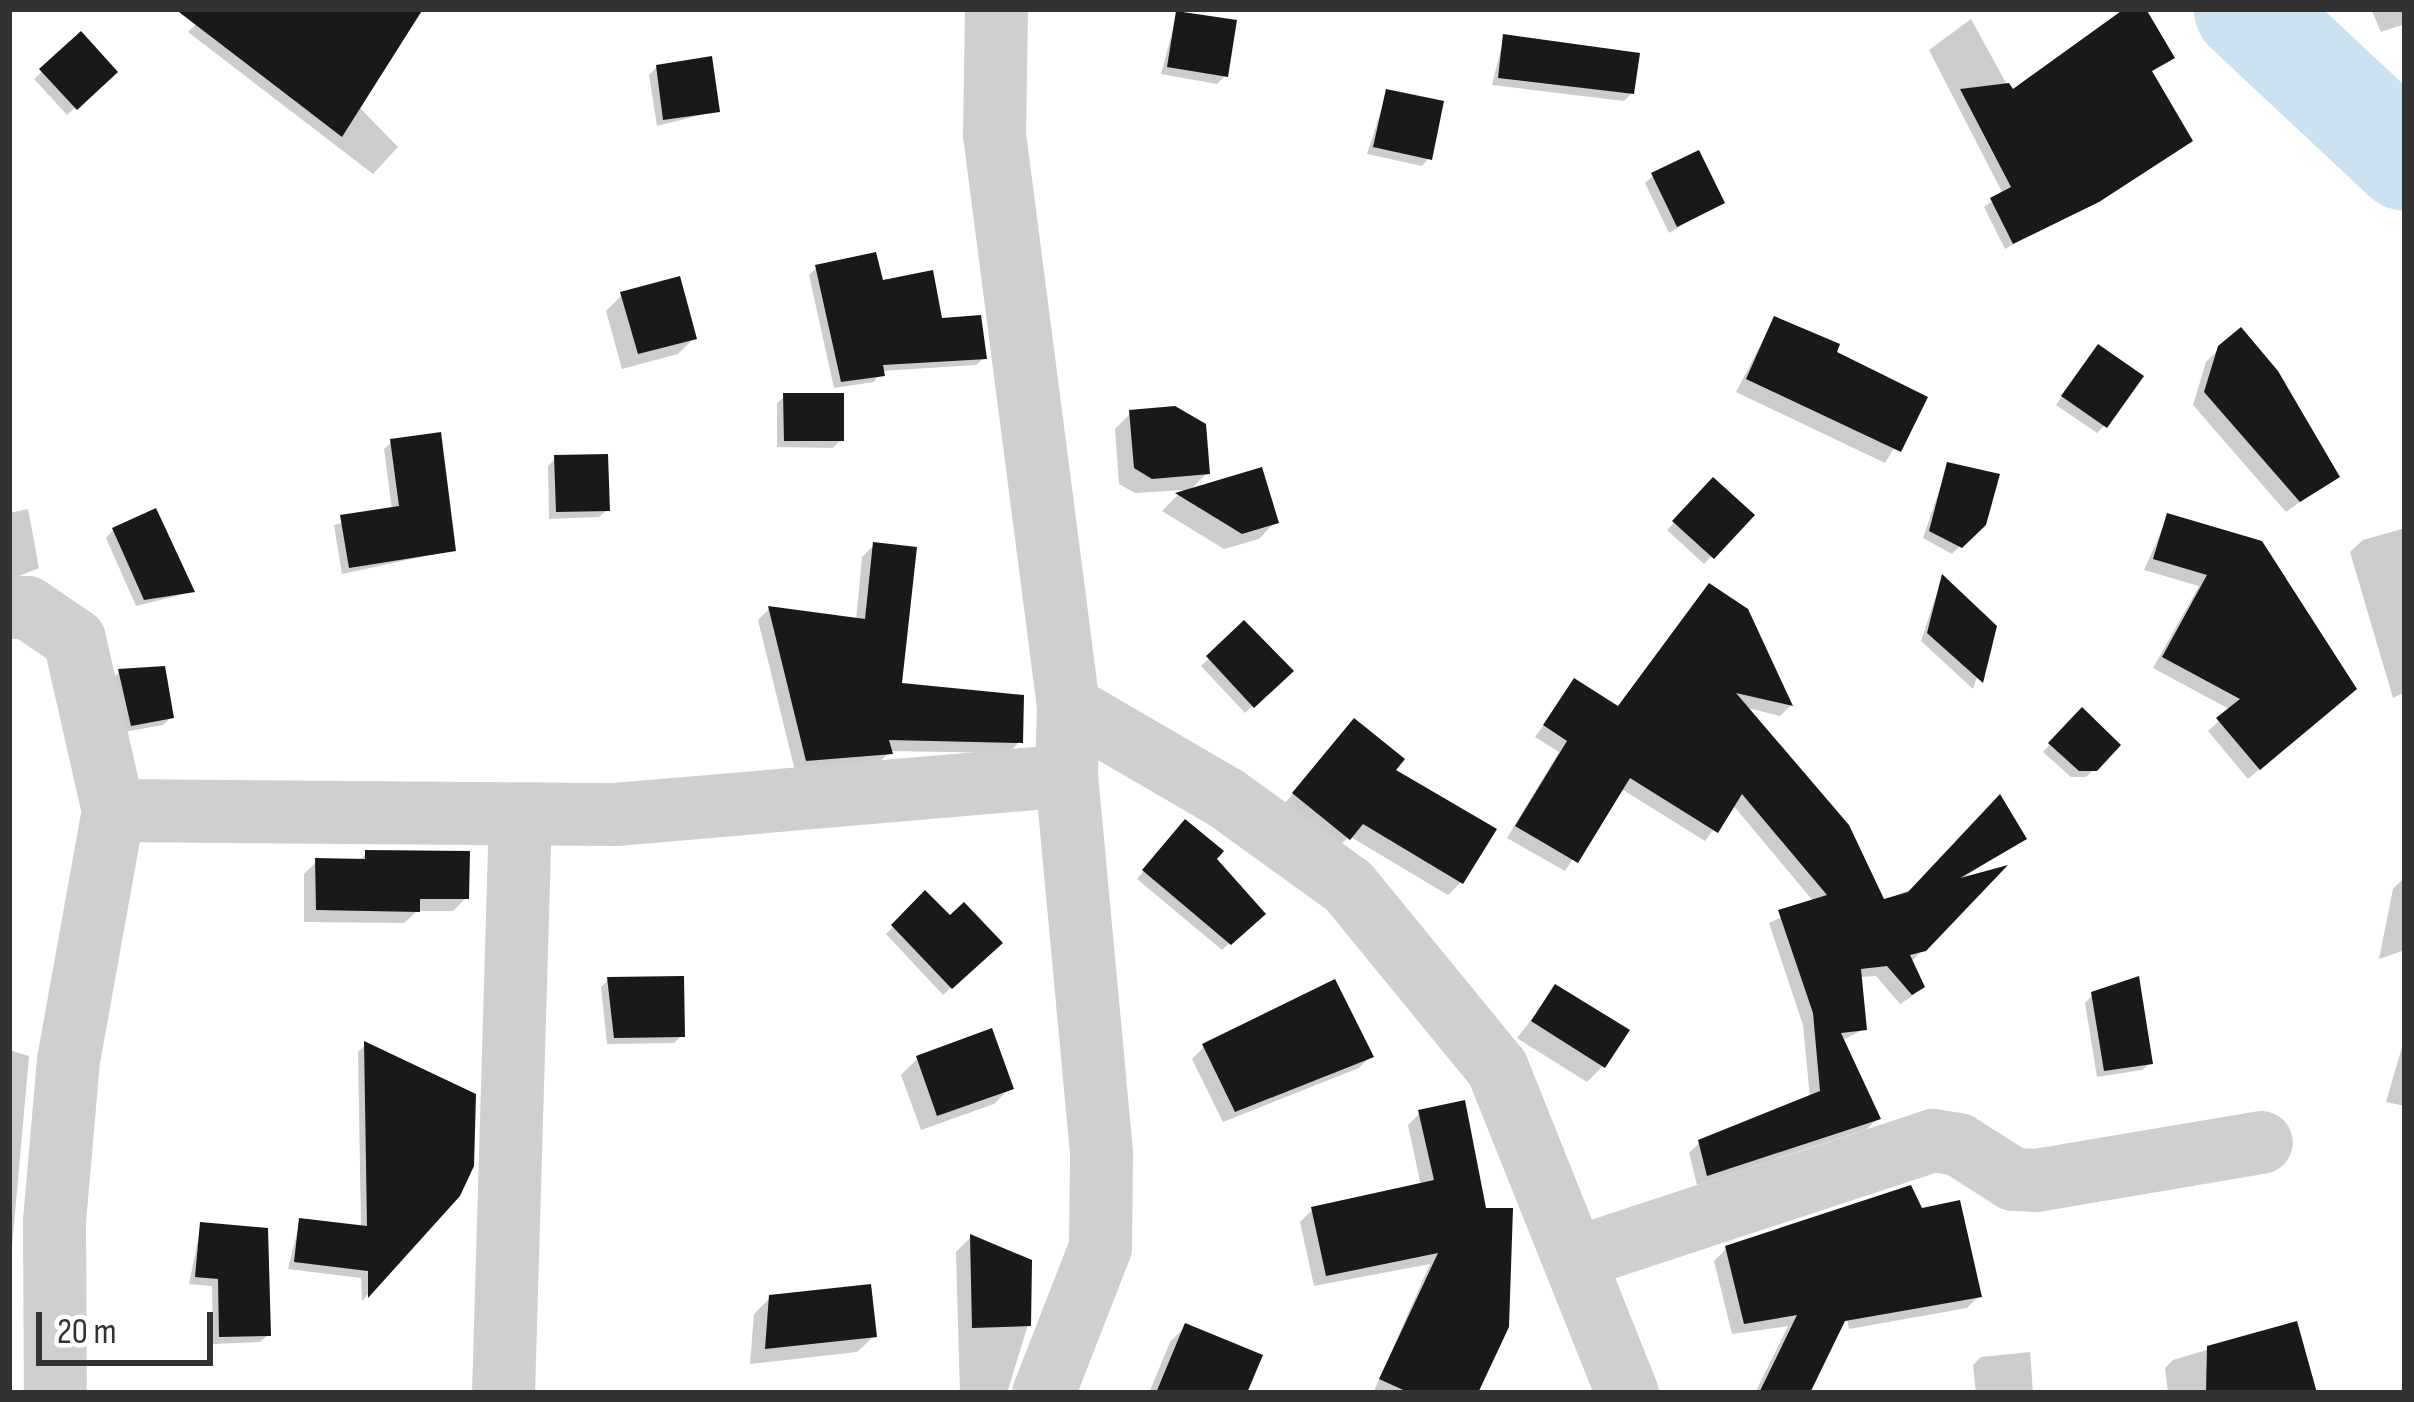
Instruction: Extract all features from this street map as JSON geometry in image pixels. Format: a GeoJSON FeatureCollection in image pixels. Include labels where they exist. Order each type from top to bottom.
{"type":"FeatureCollection","features":[{"type":"Feature","properties":{"kind":"street"},"geometry":{"type":"LineString","coordinates":[[996,9],[994,134],[1068,706],[1066,775],[1101,1154],[1100,1247],[1043,1393]]}},
{"type":"Feature","properties":{"kind":"street"},"geometry":{"type":"LineString","coordinates":[[9,607],[27,607],[74,639],[113,811],[68,1060],[54,1222],[55,1393]]}},
{"type":"Feature","properties":{"kind":"street"},"geometry":{"type":"LineString","coordinates":[[1068,706],[1226,798],[1348,886],[1497,1068],[1577,1256],[1627,1393]]}},
{"type":"Feature","properties":{"kind":"street"},"geometry":{"type":"LineString","coordinates":[[113,811],[520,815],[1066,775]]}},
{"type":"Feature","properties":{"kind":"street"},"geometry":{"type":"LineString","coordinates":[[503,1393],[520,815]]}},
{"type":"Feature","properties":{"kind":"street"},"geometry":{"type":"LineString","coordinates":[[1577,1256],[1934,1140],[1958,1144],[2013,1179],[2036,1180],[2261,1142]]}},
{"type":"Feature","properties":{"kind":"building"},"geometry":{"type":"Polygon","coordinates":[[[175,9],[423,9],[342,137],[175,9]]]}},
{"type":"Feature","properties":{"kind":"building"},"geometry":{"type":"Polygon","coordinates":[[[2124,9],[2146,9],[2175,58],[2152,71],[2193,141],[2099,202],[2013,244],[1990,198],[2011,187],[1960,89],[2009,83],[2013,89],[2124,9]]]}},
{"type":"Feature","properties":{"kind":"building"},"geometry":{"type":"Polygon","coordinates":[[[1176,11],[1237,20],[1228,77],[1167,67],[1176,11]]]}},
{"type":"Feature","properties":{"kind":"building"},"geometry":{"type":"Polygon","coordinates":[[[81,31],[118,72],[77,110],[39,69],[81,31]]]}},
{"type":"Feature","properties":{"kind":"building"},"geometry":{"type":"Polygon","coordinates":[[[1503,34],[1640,53],[1634,94],[1498,78],[1503,34]]]}},
{"type":"Feature","properties":{"kind":"building"},"geometry":{"type":"Polygon","coordinates":[[[712,56],[720,112],[663,120],[656,65],[712,56]]]}},
{"type":"Feature","properties":{"kind":"building"},"geometry":{"type":"Polygon","coordinates":[[[1386,89],[1444,101],[1432,160],[1373,147],[1386,89]]]}},
{"type":"Feature","properties":{"kind":"building"},"geometry":{"type":"Polygon","coordinates":[[[1699,150],[1725,203],[1677,227],[1651,173],[1699,150]]]}},
{"type":"Feature","properties":{"kind":"building"},"geometry":{"type":"Polygon","coordinates":[[[876,252],[883,280],[933,270],[942,318],[981,315],[987,359],[883,365],[885,376],[841,382],[815,265],[876,252]]]}},
{"type":"Feature","properties":{"kind":"building"},"geometry":{"type":"Polygon","coordinates":[[[680,276],[697,339],[638,354],[620,292],[680,276]]]}},
{"type":"Feature","properties":{"kind":"building"},"geometry":{"type":"Polygon","coordinates":[[[1774,316],[1840,344],[1837,352],[1928,397],[1901,452],[1746,379],[1774,316]]]}},
{"type":"Feature","properties":{"kind":"building"},"geometry":{"type":"Polygon","coordinates":[[[2241,327],[2278,371],[2340,477],[2300,502],[2204,392],[2218,346],[2241,327]]]}},
{"type":"Feature","properties":{"kind":"building"},"geometry":{"type":"Polygon","coordinates":[[[2098,344],[2144,376],[2107,428],[2061,396],[2098,344]]]}},
{"type":"Feature","properties":{"kind":"building"},"geometry":{"type":"Polygon","coordinates":[[[783,393],[844,393],[844,441],[784,441],[783,393]]]}},
{"type":"Feature","properties":{"kind":"building"},"geometry":{"type":"Polygon","coordinates":[[[1175,406],[1206,424],[1210,474],[1152,479],[1134,468],[1129,410],[1175,406]]]}},
{"type":"Feature","properties":{"kind":"building"},"geometry":{"type":"Polygon","coordinates":[[[441,432],[456,551],[349,568],[340,515],[399,506],[390,439],[441,432]]]}},
{"type":"Feature","properties":{"kind":"building"},"geometry":{"type":"Polygon","coordinates":[[[608,454],[610,511],[556,512],[554,455],[608,454]]]}},
{"type":"Feature","properties":{"kind":"building"},"geometry":{"type":"Polygon","coordinates":[[[1947,462],[2000,474],[1986,525],[1962,548],[1929,531],[1947,462]]]}},
{"type":"Feature","properties":{"kind":"building"},"geometry":{"type":"Polygon","coordinates":[[[1262,467],[1279,523],[1242,534],[1175,493],[1262,467]]]}},
{"type":"Feature","properties":{"kind":"building"},"geometry":{"type":"Polygon","coordinates":[[[1713,477],[1755,515],[1714,559],[1672,521],[1713,477]]]}},
{"type":"Feature","properties":{"kind":"building"},"geometry":{"type":"Polygon","coordinates":[[[156,508],[195,592],[144,600],[112,528],[156,508]]]}},
{"type":"Feature","properties":{"kind":"building"},"geometry":{"type":"Polygon","coordinates":[[[2167,513],[2262,541],[2357,689],[2260,770],[2216,718],[2240,699],[2162,657],[2207,575],[2153,559],[2167,513]]]}},
{"type":"Feature","properties":{"kind":"building"},"geometry":{"type":"Polygon","coordinates":[[[873,542],[917,547],[902,683],[1024,695],[1023,743],[889,740],[893,754],[806,761],[768,606],[865,619],[873,542]]]}},
{"type":"Feature","properties":{"kind":"building"},"geometry":{"type":"Polygon","coordinates":[[[1942,574],[1997,626],[1983,683],[1927,633],[1942,574]]]}},
{"type":"Feature","properties":{"kind":"building"},"geometry":{"type":"Polygon","coordinates":[[[1709,583],[1748,609],[1793,706],[1736,693],[1849,825],[1884,899],[1908,892],[2000,794],[2027,839],[1960,878],[2008,865],[1926,951],[1910,955],[1925,987],[1912,995],[1887,966],[1861,969],[1867,1030],[1841,1033],[1881,1119],[1707,1176],[1698,1140],[1820,1091],[1813,1013],[1778,910],[1827,895],[1742,794],[1718,833],[1630,778],[1578,863],[1515,826],[1567,741],[1543,725],[1574,678],[1618,706],[1709,583]]]}},
{"type":"Feature","properties":{"kind":"building"},"geometry":{"type":"Polygon","coordinates":[[[1244,620],[1294,671],[1254,708],[1206,656],[1244,620]]]}},
{"type":"Feature","properties":{"kind":"building"},"geometry":{"type":"Polygon","coordinates":[[[165,666],[174,718],[131,726],[118,669],[165,666]]]}},
{"type":"Feature","properties":{"kind":"building"},"geometry":{"type":"Polygon","coordinates":[[[2082,707],[2121,745],[2097,771],[2079,771],[2048,743],[2082,707]]]}},
{"type":"Feature","properties":{"kind":"building"},"geometry":{"type":"Polygon","coordinates":[[[1354,718],[1405,759],[1396,770],[1497,829],[1463,884],[1363,824],[1350,840],[1292,793],[1354,718]]]}},
{"type":"Feature","properties":{"kind":"building"},"geometry":{"type":"Polygon","coordinates":[[[1185,819],[1224,851],[1217,859],[1266,914],[1231,945],[1142,870],[1185,819]]]}},
{"type":"Feature","properties":{"kind":"building"},"geometry":{"type":"Polygon","coordinates":[[[365,850],[470,851],[469,899],[420,899],[420,912],[316,910],[315,858],[365,859],[365,850]]]}},
{"type":"Feature","properties":{"kind":"building"},"geometry":{"type":"Polygon","coordinates":[[[925,890],[950,915],[964,902],[1003,943],[952,989],[891,925],[925,890]]]}},
{"type":"Feature","properties":{"kind":"building"},"geometry":{"type":"Polygon","coordinates":[[[684,976],[685,1037],[614,1038],[607,977],[684,976]]]}},
{"type":"Feature","properties":{"kind":"building"},"geometry":{"type":"Polygon","coordinates":[[[2139,976],[2153,1064],[2104,1071],[2091,992],[2139,976]]]}},
{"type":"Feature","properties":{"kind":"building"},"geometry":{"type":"Polygon","coordinates":[[[1335,979],[1374,1057],[1235,1112],[1202,1044],[1335,979]]]}},
{"type":"Feature","properties":{"kind":"building"},"geometry":{"type":"Polygon","coordinates":[[[1555,984],[1630,1030],[1605,1068],[1531,1021],[1555,984]]]}},
{"type":"Feature","properties":{"kind":"building"},"geometry":{"type":"Polygon","coordinates":[[[992,1028],[1014,1089],[937,1116],[916,1056],[992,1028]]]}},
{"type":"Feature","properties":{"kind":"building"},"geometry":{"type":"Polygon","coordinates":[[[364,1041],[476,1094],[474,1166],[460,1196],[368,1298],[368,1271],[294,1262],[299,1218],[367,1226],[364,1041]]]}},
{"type":"Feature","properties":{"kind":"building"},"geometry":{"type":"Polygon","coordinates":[[[1465,1100],[1486,1208],[1513,1208],[1509,1327],[1478,1393],[1410,1393],[1379,1379],[1438,1253],[1326,1276],[1311,1207],[1434,1180],[1418,1110],[1465,1100]]]}},
{"type":"Feature","properties":{"kind":"building"},"geometry":{"type":"Polygon","coordinates":[[[1911,1185],[1922,1208],[1960,1200],[1982,1297],[1845,1321],[1810,1393],[1759,1393],[1797,1315],[1744,1324],[1725,1246],[1911,1185]]]}},
{"type":"Feature","properties":{"kind":"building"},"geometry":{"type":"Polygon","coordinates":[[[200,1222],[268,1228],[271,1336],[219,1337],[218,1279],[195,1277],[200,1222]]]}},
{"type":"Feature","properties":{"kind":"building"},"geometry":{"type":"Polygon","coordinates":[[[970,1234],[1032,1260],[1031,1326],[972,1328],[970,1234]]]}},
{"type":"Feature","properties":{"kind":"building"},"geometry":{"type":"Polygon","coordinates":[[[871,1284],[877,1337],[765,1349],[769,1295],[871,1284]]]}},
{"type":"Feature","properties":{"kind":"building"},"geometry":{"type":"Polygon","coordinates":[[[2297,1321],[2317,1393],[2206,1393],[2207,1346],[2297,1321]]]}},
{"type":"Feature","properties":{"kind":"building"},"geometry":{"type":"Polygon","coordinates":[[[1185,1323],[1263,1355],[1247,1393],[1156,1393],[1185,1323]]]}},
{"type":"Feature","properties":{"kind":"waterway"},"geometry":{"type":"LineString","coordinates":[[2246,9],[2405,158]]}}]}
